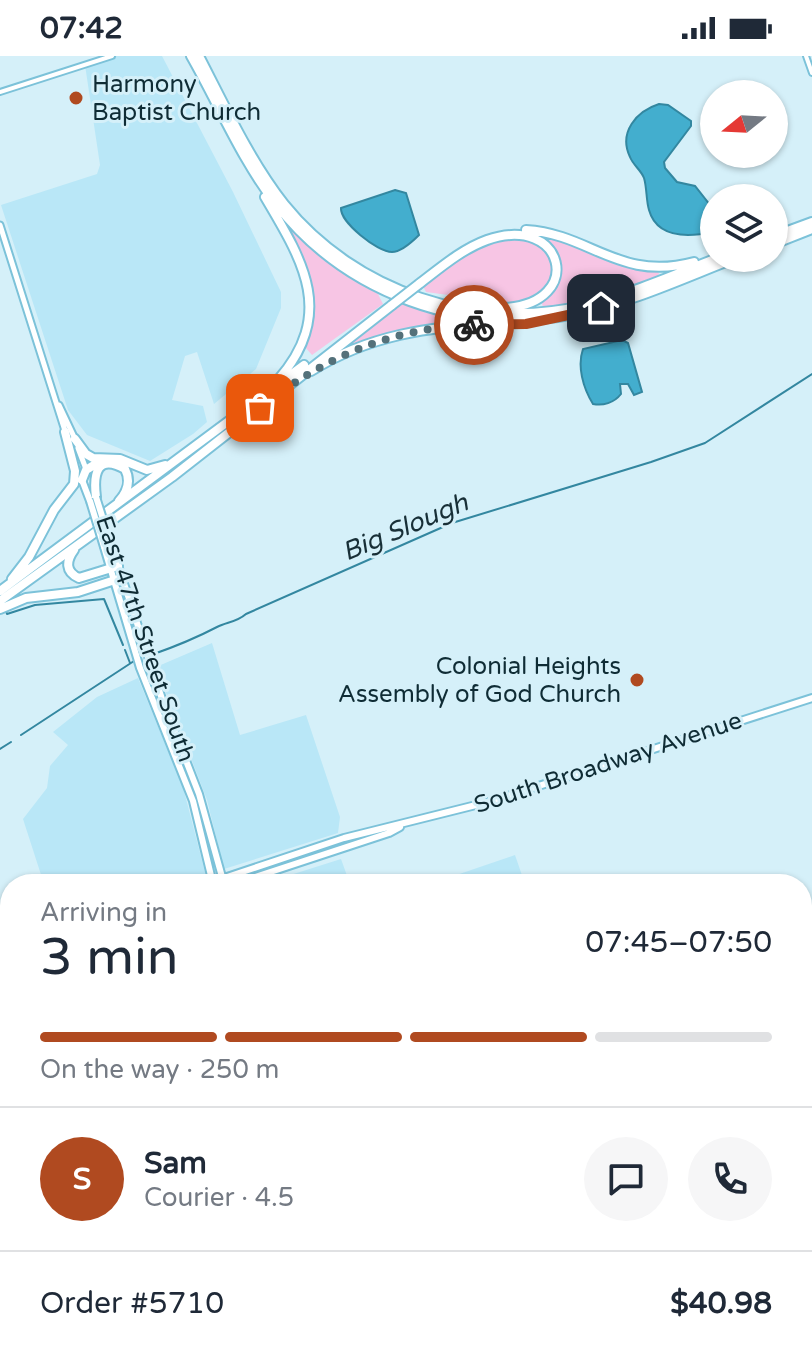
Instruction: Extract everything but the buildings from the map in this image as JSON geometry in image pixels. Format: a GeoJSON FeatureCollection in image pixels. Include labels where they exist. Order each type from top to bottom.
{"type":"FeatureCollection","features":[{"type":"Feature","properties":{"kind":"highway"},"geometry":{"type":"LineString","coordinates":[[191,56],[266,190],[297,229],[326,254],[362,279],[408,301],[448,313],[493,319],[550,318]]}},
{"type":"Feature","properties":{"kind":"highway"},"geometry":{"type":"LineString","coordinates":[[199,56],[253,158],[290,211],[344,260],[374,278],[421,299],[491,313],[526,314],[561,310],[606,299],[700,263]]}},
{"type":"Feature","properties":{"kind":"highway"},"geometry":{"type":"LineString","coordinates":[[239,145],[243,160],[301,261],[310,295],[307,331],[301,346],[270,390]]}},
{"type":"Feature","properties":{"kind":"highway"},"geometry":{"type":"LineString","coordinates":[[788,231],[812,222]]}},
{"type":"Feature","properties":{"kind":"highway"},"geometry":{"type":"LineString","coordinates":[[788,238],[812,229]]}},
{"type":"Feature","properties":{"kind":"highway"},"geometry":{"type":"LineString","coordinates":[[0,590],[476,241],[519,230],[557,236],[639,266],[672,266],[700,260]]}},
{"type":"Feature","properties":{"kind":"highway"},"geometry":{"type":"LineString","coordinates":[[418,283],[466,250],[505,235],[524,234],[540,240],[551,251],[556,265],[555,279],[549,292],[540,300],[523,306],[493,309],[421,299]]}},
{"type":"Feature","properties":{"kind":"highway"},"geometry":{"type":"LineString","coordinates":[[287,386],[350,350],[398,334],[442,326],[526,324],[577,314],[700,272]]}},
{"type":"Feature","properties":{"kind":"highway"},"geometry":{"type":"LineString","coordinates":[[0,601],[172,477],[390,304]]}},
{"type":"Feature","properties":{"kind":"highway"},"geometry":{"type":"LineString","coordinates":[[0,590],[29,557],[54,510],[74,484],[75,471],[65,432]]}},
{"type":"Feature","properties":{"kind":"highway"},"geometry":{"type":"LineString","coordinates":[[75,439],[86,454],[103,459],[120,459],[153,470],[203,442]]}},
{"type":"Feature","properties":{"kind":"highway"},"geometry":{"type":"LineString","coordinates":[[82,480],[86,470],[103,459]]}},
{"type":"Feature","properties":{"kind":"highway"},"geometry":{"type":"LineString","coordinates":[[93,499],[94,480],[99,467],[115,464],[125,469],[128,486],[109,512]]}},
{"type":"Feature","properties":{"kind":"highway"},"geometry":{"type":"LineString","coordinates":[[83,541],[69,557],[70,573],[79,578],[114,568]]}},
{"type":"Feature","properties":{"kind":"highway"},"geometry":{"type":"LineString","coordinates":[[0,609],[26,598],[78,592],[117,579]]}},
{"type":"Feature","properties":{"kind":"main road","name":"East 47th Street South"},"geometry":{"type":"LineString","coordinates":[[0,225],[65,432],[82,480],[110,541],[140,668],[193,801],[209,874]]}},
{"type":"Feature","properties":{"kind":"main road","name":"East 47th Street South"},"geometry":{"type":"LineString","coordinates":[[55,399],[86,470],[104,547],[114,568]]}},
{"type":"Feature","properties":{"kind":"main road","name":"East 47th Street South"},"geometry":{"type":"LineString","coordinates":[[117,579],[199,794],[221,874]]}},
{"type":"Feature","properties":{"kind":"main road","name":"South Broadway Avenue"},"geometry":{"type":"LineString","coordinates":[[264,874],[402,826],[507,796],[812,698]]}},
{"type":"Feature","properties":{"kind":"main road"},"geometry":{"type":"LineString","coordinates":[[180,764],[186,769],[194,791],[199,794]]}},
{"type":"Feature","properties":{"kind":"main road"},"geometry":{"type":"LineString","coordinates":[[193,801],[200,806],[209,833]]}},
{"type":"Feature","properties":{"kind":"main road","name":"South Broadway Avenue"},"geometry":{"type":"LineString","coordinates":[[243,874],[344,838],[389,826],[402,826]]}},
{"type":"Feature","properties":{"kind":"street"},"geometry":{"type":"LineString","coordinates":[[0,92],[112,56]]}},
{"type":"Feature","properties":{"kind":"street"},"geometry":{"type":"LineString","coordinates":[[806,56],[812,73]]}},
{"type":"Feature","properties":{"kind":"shaded area"},"geometry":{"type":"Polygon","coordinates":[[[112,56],[162,56],[281,292],[281,308],[256,369],[214,404],[197,352],[185,356],[172,400],[203,406],[207,422],[150,461],[87,435],[68,410],[1,205],[97,174],[100,165],[85,65],[112,56]]]}},
{"type":"Feature","properties":{"kind":"shaded area"},"geometry":{"type":"Polygon","coordinates":[[[286,224],[342,272],[378,294],[383,304],[312,355],[305,347],[311,314],[309,284],[286,224]]]}},
{"type":"Feature","properties":{"kind":"shaded area"},"geometry":{"type":"Polygon","coordinates":[[[539,235],[612,263],[658,271],[659,274],[595,298],[543,308],[542,303],[555,286],[558,268],[552,250],[539,235]]]}},
{"type":"Feature","properties":{"kind":"shaded area"},"geometry":{"type":"Polygon","coordinates":[[[523,237],[546,251],[552,263],[548,289],[530,300],[512,307],[494,307],[426,292],[423,286],[469,251],[488,243],[523,237]]]}},
{"type":"Feature","properties":{"kind":"shaded area"},"geometry":{"type":"Polygon","coordinates":[[[403,303],[462,322],[389,333],[337,353],[335,351],[403,303]]]}},
{"type":"Feature","properties":{"kind":"shaded area"},"geometry":{"type":"Polygon","coordinates":[[[212,643],[240,735],[306,715],[340,817],[338,833],[224,869],[207,800],[156,667],[212,643]]]}},
{"type":"Feature","properties":{"kind":"shaded area"},"geometry":{"type":"Polygon","coordinates":[[[138,678],[183,787],[205,874],[41,874],[23,819],[47,788],[50,766],[68,745],[53,732],[97,697],[138,678]]]}},
{"type":"Feature","properties":{"kind":"shaded area"},"geometry":{"type":"Polygon","coordinates":[[[515,855],[522,874],[459,874],[515,855]]]}},
{"type":"Feature","properties":{"kind":"shaded area"},"geometry":{"type":"Polygon","coordinates":[[[341,859],[346,874],[294,874],[341,859]]]}},
{"type":"Feature","properties":{"kind":"water"},"geometry":{"type":"Polygon","coordinates":[[[668,105],[691,121],[691,126],[664,162],[665,168],[677,182],[695,186],[700,192],[700,234],[666,231],[653,219],[649,210],[644,178],[630,157],[626,139],[637,117],[651,107],[668,105]]]}},
{"type":"Feature","properties":{"kind":"water"},"geometry":{"type":"Polygon","coordinates":[[[395,190],[406,193],[419,235],[403,248],[392,252],[385,251],[360,235],[346,221],[341,208],[395,190]]]}},
{"type":"Feature","properties":{"kind":"water"},"geometry":{"type":"Polygon","coordinates":[[[622,340],[628,343],[642,392],[634,395],[628,384],[620,384],[621,394],[615,400],[593,404],[582,377],[583,349],[622,340]]]}},
{"type":"Feature","properties":{"kind":"waterway","name":"Big Slough"},"geometry":{"type":"LineString","coordinates":[[151,655],[452,523],[705,443],[812,374]]}},
{"type":"Feature","properties":{"kind":"waterway"},"geometry":{"type":"LineString","coordinates":[[6,611],[7,614],[35,605],[104,599],[123,645]]}},
{"type":"Feature","properties":{"kind":"waterway"},"geometry":{"type":"LineString","coordinates":[[125,650],[130,663]]}},
{"type":"Feature","properties":{"kind":"waterway","name":"Big Slough"},"geometry":{"type":"LineString","coordinates":[[21,735],[134,661]]}},
{"type":"Feature","properties":{"kind":"waterway","name":"Big Slough"},"geometry":{"type":"LineString","coordinates":[[0,749],[11,742]]}},
{"type":"Feature","properties":{"kind":"way so far"},"geometry":{"type":"LineString","coordinates":[[260,408],[287,386],[350,350],[398,334],[432,327],[474,325]]}},
{"type":"Feature","properties":{"kind":"place","name":"Harmony Baptist Church"},"geometry":{"type":"Point","coordinates":[76,98]}},
{"type":"Feature","properties":{"kind":"place","name":"Colonial Heights Assembly of God Church"},"geometry":{"type":"Point","coordinates":[637,680]}},
{"type":"Feature","properties":{"kind":"route"},"geometry":{"type":"LineString","coordinates":[[474,325],[526,324],[601,308]]}}]}
